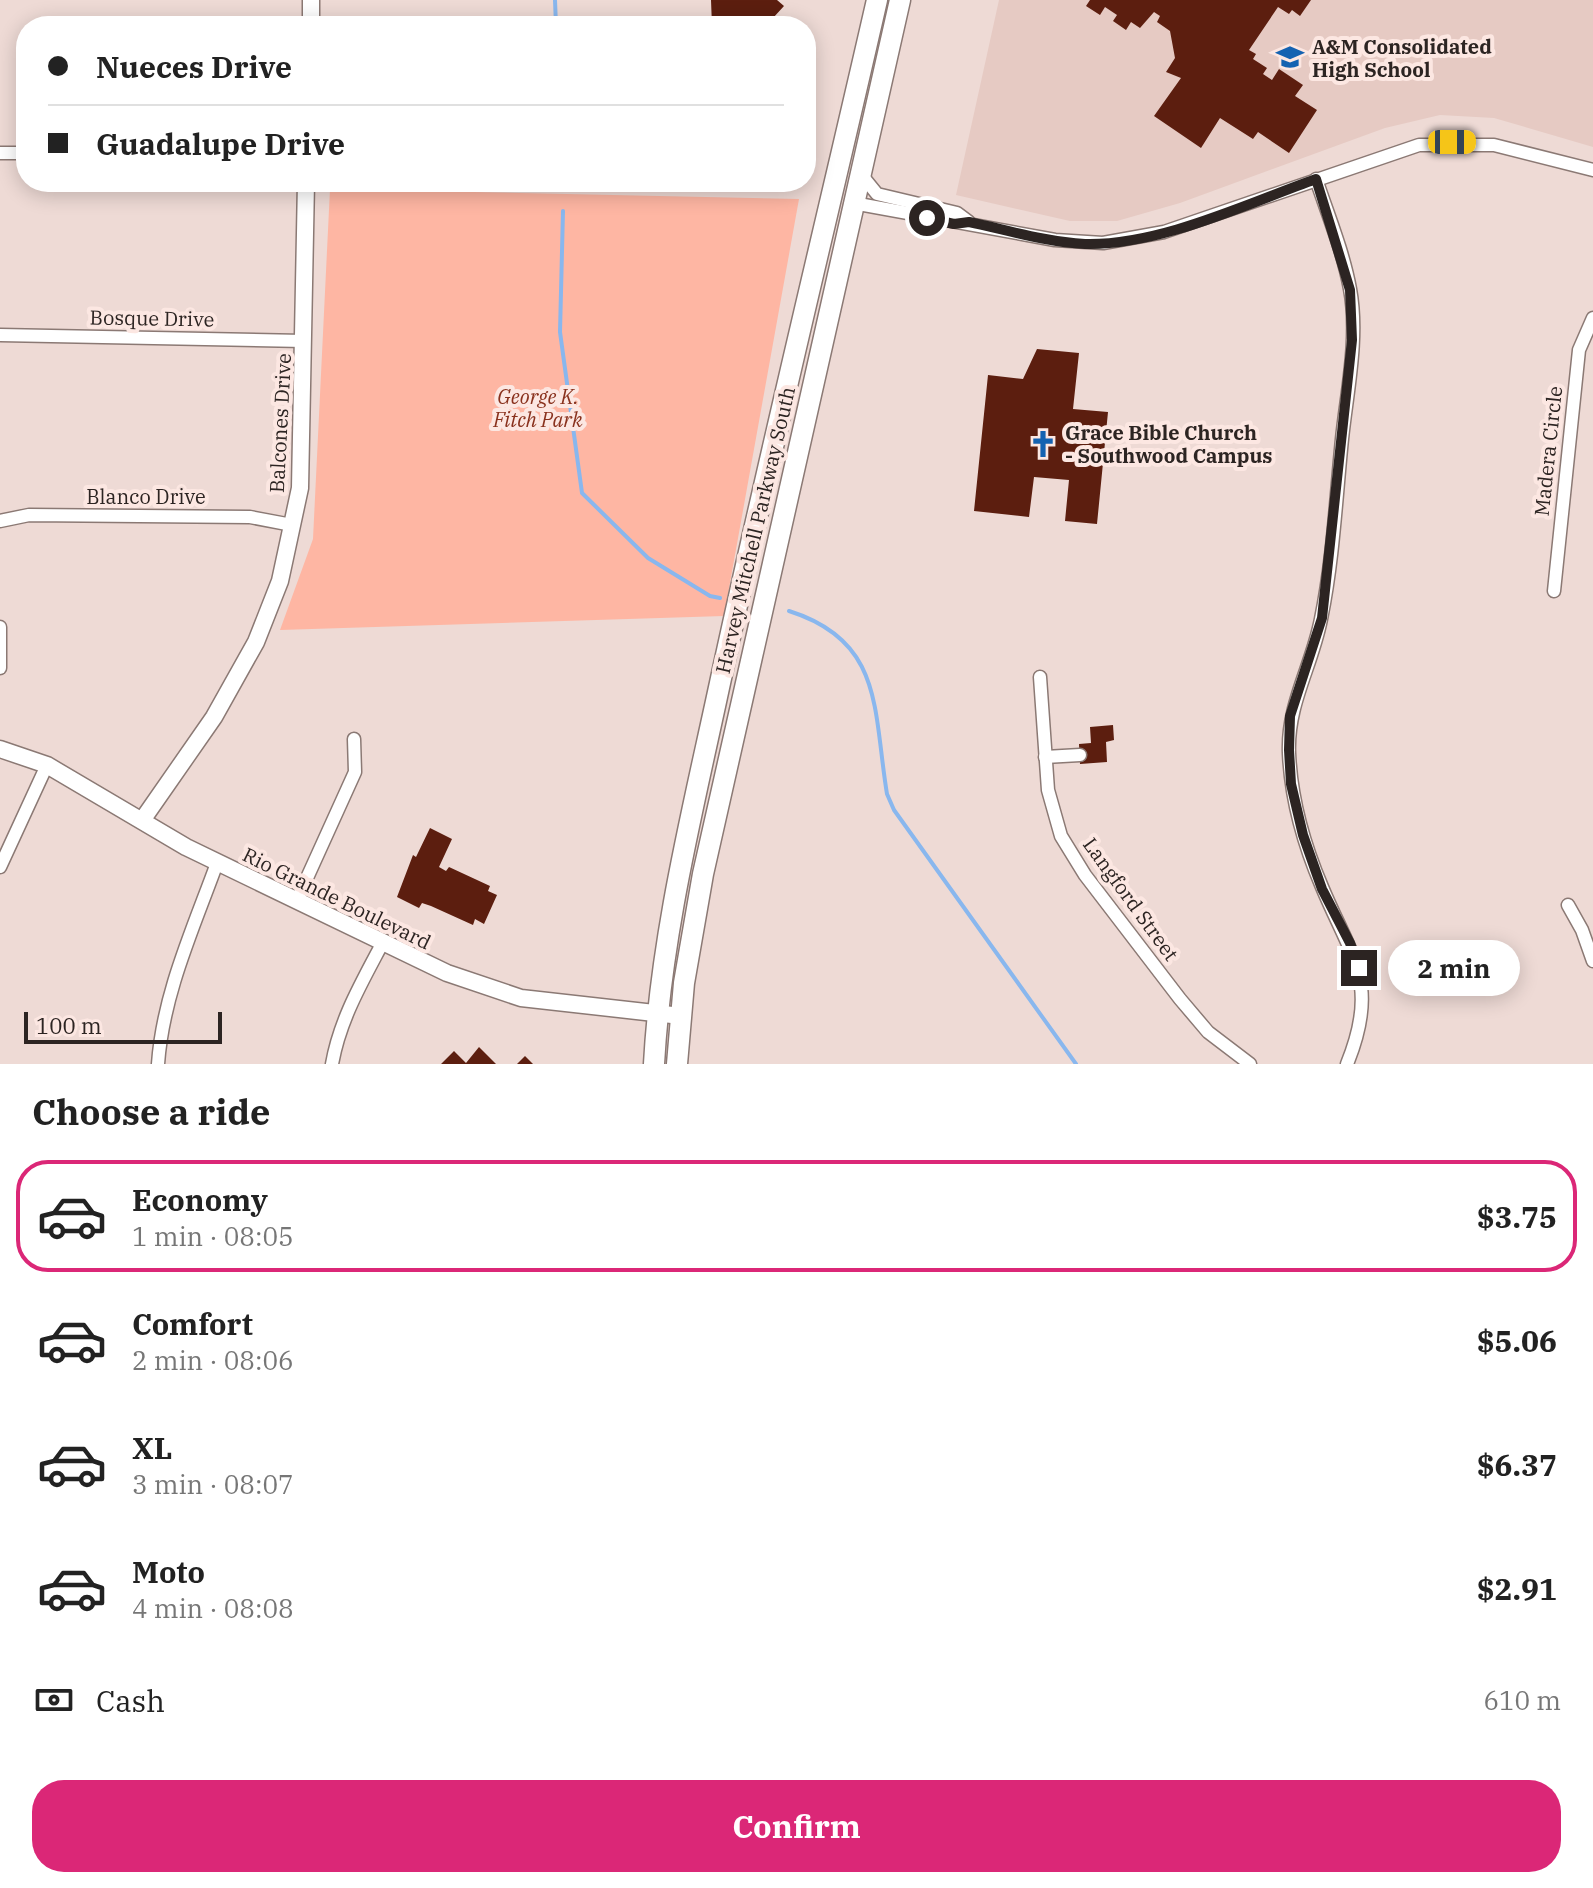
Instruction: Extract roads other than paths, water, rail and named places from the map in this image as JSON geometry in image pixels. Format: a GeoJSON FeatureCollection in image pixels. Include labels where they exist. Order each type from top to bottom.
{"type":"FeatureCollection","features":[{"type":"Feature","properties":{"kind":"highway","name":"Harvey Mitchell Parkway South"},"geometry":{"type":"LineString","coordinates":[[654,1064],[657,1014],[673,901],[735,614],[877,0]]}},
{"type":"Feature","properties":{"kind":"highway","name":"Harvey Mitchell Parkway South"},"geometry":{"type":"LineString","coordinates":[[677,1064],[681,1016],[706,860],[900,0]]}},
{"type":"Feature","properties":{"kind":"highway"},"geometry":{"type":"LineString","coordinates":[[838,172],[853,203]]}},
{"type":"Feature","properties":{"kind":"street"},"geometry":{"type":"LineString","coordinates":[[853,203],[954,224],[969,222],[1071,243],[1120,242],[1164,232],[1406,148],[1452,142],[1494,145],[1593,170]]}},
{"type":"Feature","properties":{"kind":"street"},"geometry":{"type":"LineString","coordinates":[[860,173],[877,194],[957,213],[969,222]]}},
{"type":"Feature","properties":{"kind":"street"},"geometry":{"type":"LineString","coordinates":[[1316,179],[1350,290],[1352,340],[1322,618],[1290,716],[1289,750],[1291,784],[1303,835],[1322,889],[1350,943],[1359,968],[1362,1008],[1357,1039],[1347,1064]]}},
{"type":"Feature","properties":{"kind":"street","name":"Balcones Drive"},"geometry":{"type":"LineString","coordinates":[[143,819],[214,717],[256,642],[280,581],[300,488],[306,192]]}},
{"type":"Feature","properties":{"kind":"street","name":"Madera Circle"},"geometry":{"type":"LineString","coordinates":[[1554,591],[1579,350],[1593,318]]}},
{"type":"Feature","properties":{"kind":"street","name":"Bosque Drive"},"geometry":{"type":"LineString","coordinates":[[0,335],[304,341]]}},
{"type":"Feature","properties":{"kind":"street","name":"Blanco Drive"},"geometry":{"type":"LineString","coordinates":[[0,521],[29,515],[250,517],[292,525]]}},
{"type":"Feature","properties":{"kind":"street"},"geometry":{"type":"LineString","coordinates":[[0,627],[0,668]]}},
{"type":"Feature","properties":{"kind":"street","name":"Langford Street"},"geometry":{"type":"LineString","coordinates":[[1040,677],[1048,790],[1061,836],[1085,875],[1208,1032],[1250,1064]]}},
{"type":"Feature","properties":{"kind":"street"},"geometry":{"type":"LineString","coordinates":[[297,900],[355,772],[354,739]]}},
{"type":"Feature","properties":{"kind":"street","name":"Rio Grande Boulevard"},"geometry":{"type":"LineString","coordinates":[[0,749],[47,765],[217,863],[447,973],[521,998],[681,1016]]}},
{"type":"Feature","properties":{"kind":"street"},"geometry":{"type":"LineString","coordinates":[[1045,757],[1080,755]]}},
{"type":"Feature","properties":{"kind":"street"},"geometry":{"type":"LineString","coordinates":[[0,867],[47,765]]}},
{"type":"Feature","properties":{"kind":"street"},"geometry":{"type":"LineString","coordinates":[[158,1064],[160,1033],[170,992],[217,863]]}},
{"type":"Feature","properties":{"kind":"street"},"geometry":{"type":"LineString","coordinates":[[1568,905],[1582,930],[1593,961]]}},
{"type":"Feature","properties":{"kind":"street"},"geometry":{"type":"LineString","coordinates":[[332,1064],[336,1040],[352,1001],[383,942]]}},
{"type":"Feature","properties":{"kind":"waterway"},"geometry":{"type":"LineString","coordinates":[[555,0],[556,16]]}},
{"type":"Feature","properties":{"kind":"waterway"},"geometry":{"type":"LineString","coordinates":[[563,211],[560,332],[582,493],[648,558],[710,596],[720,598]]}},
{"type":"Feature","properties":{"kind":"waterway"},"geometry":{"type":"LineString","coordinates":[[789,611],[820,624],[842,640],[858,660],[875,707],[887,794],[894,810],[1076,1064]]}},
{"type":"Feature","properties":{"kind":"place","name":"A&M Consolidated High School"},"geometry":{"type":"Point","coordinates":[1290,57]}},
{"type":"Feature","properties":{"kind":"place","name":"Grace Bible Church - Southwood Campus"},"geometry":{"type":"Point","coordinates":[1043,444]}},
{"type":"Feature","properties":{"kind":"park label","name":"George K. Fitch Park"},"geometry":{"type":"Point","coordinates":[538,408]}}]}
